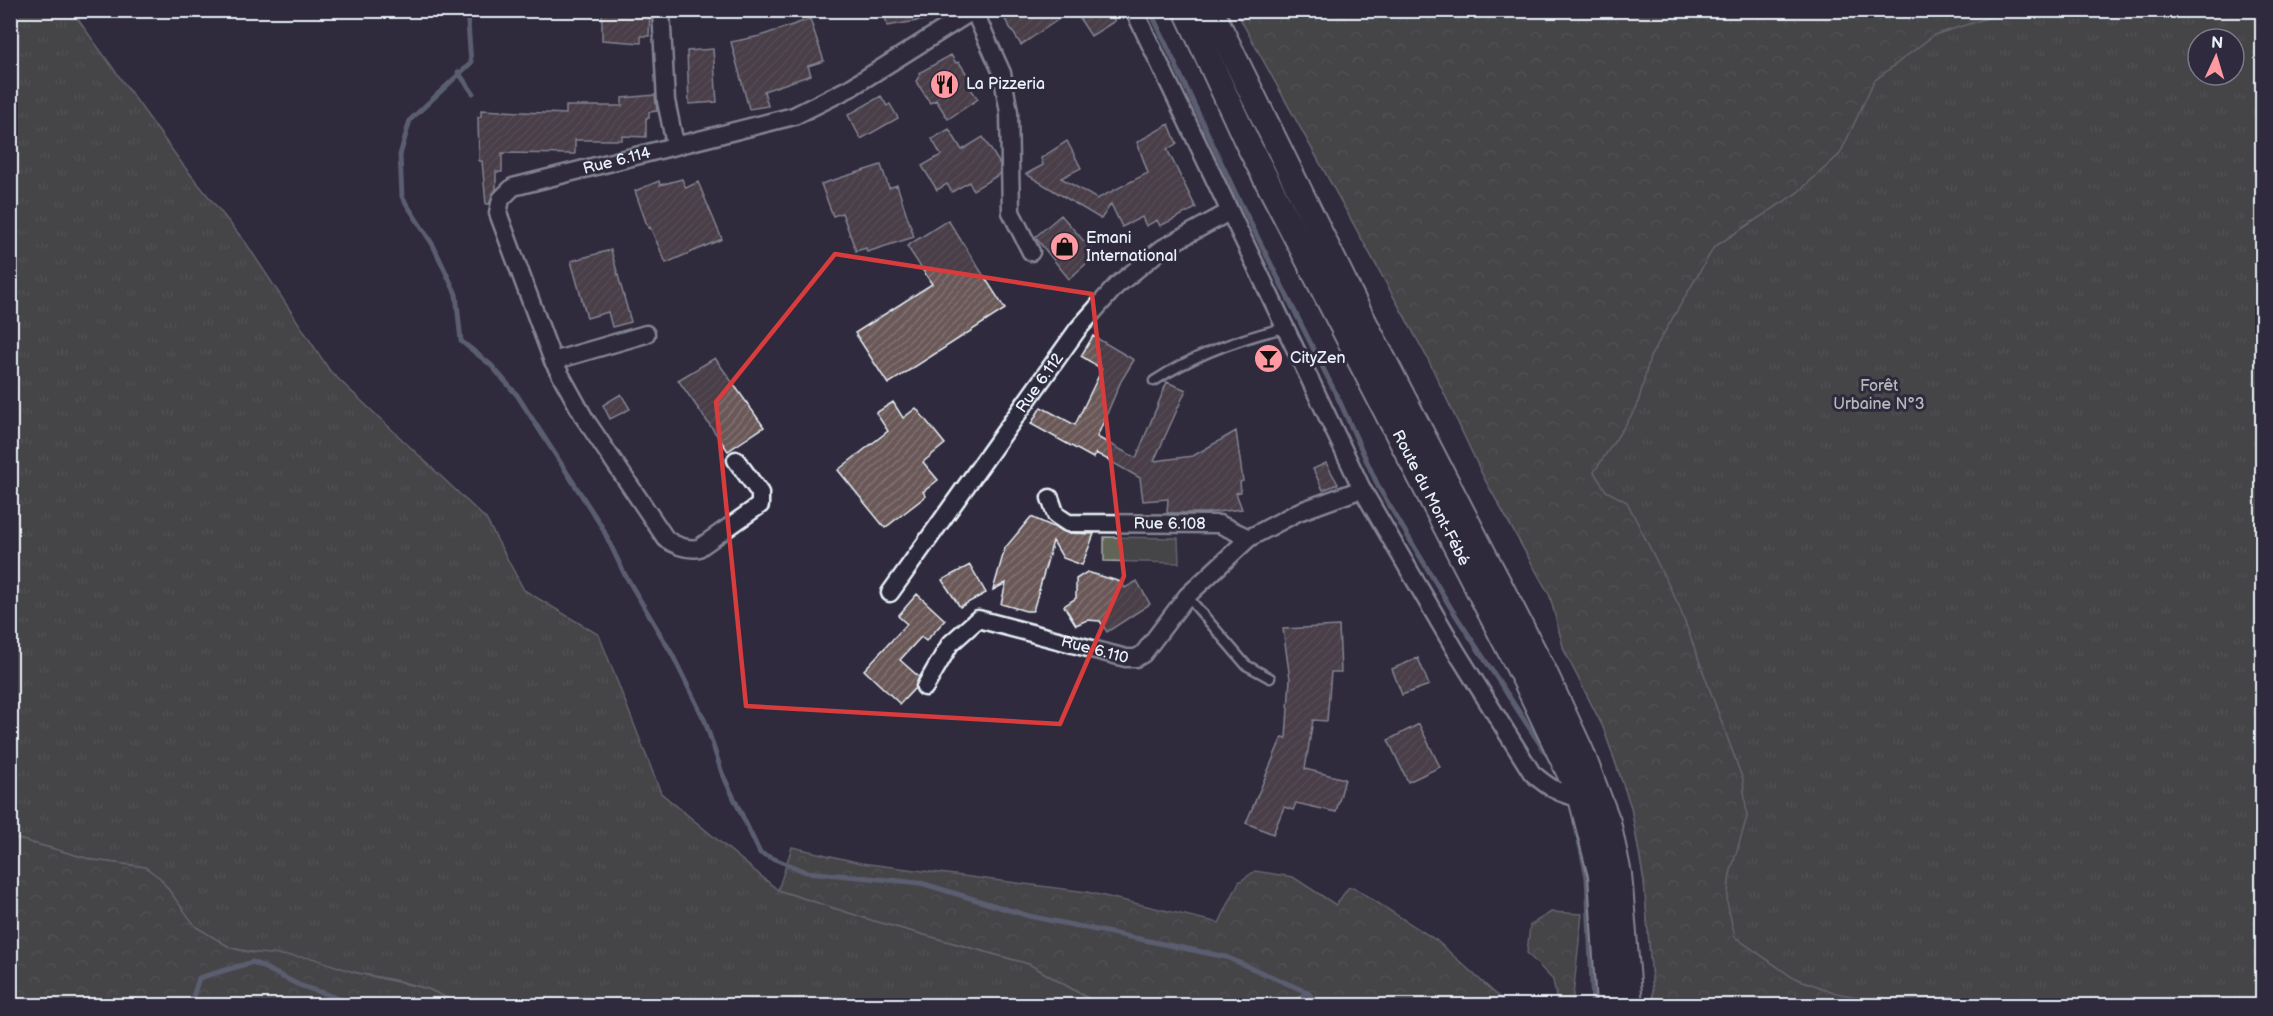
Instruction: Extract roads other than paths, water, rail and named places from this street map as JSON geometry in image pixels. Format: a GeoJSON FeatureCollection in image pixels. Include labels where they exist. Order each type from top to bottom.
{"type":"FeatureCollection","features":[{"type":"Feature","properties":{"kind":"street"},"geometry":{"type":"LineString","coordinates":[[662,10],[666,101],[675,144]]}},
{"type":"Feature","properties":{"kind":"street"},"geometry":{"type":"LineString","coordinates":[[1134,10],[1362,489],[1456,651],[1532,773],[1556,791],[1581,798]]}},
{"type":"Feature","properties":{"kind":"street","name":"Route du Mont-Fébé"},"geometry":{"type":"LineString","coordinates":[[1186,10],[1246,142],[1526,682],[1581,798],[1602,875],[1610,1005]]}},
{"type":"Feature","properties":{"kind":"street","name":"Route du Mont-Fébé"},"geometry":{"type":"LineString","coordinates":[[1210,10],[1355,304],[1545,673],[1581,751],[1608,822],[1619,874],[1630,1005]]}},
{"type":"Feature","properties":{"kind":"street"},"geometry":{"type":"LineString","coordinates":[[974,11],[1002,73],[1009,112],[1011,212],[1031,252]]}},
{"type":"Feature","properties":{"kind":"street","name":"Rue 6.114"},"geometry":{"type":"LineString","coordinates":[[736,460],[760,493],[760,505],[699,548],[690,549],[675,545],[666,539],[585,419],[553,361],[498,213],[501,199],[513,187],[675,144],[794,116],[850,88],[974,11]]}},
{"type":"Feature","properties":{"kind":"street","name":"Rue 6.112"},"geometry":{"type":"LineString","coordinates":[[890,593],[1078,329],[1116,286],[1163,248],[1229,212]]}},
{"type":"Feature","properties":{"kind":"street"},"geometry":{"type":"LineString","coordinates":[[553,361],[646,334]]}},
{"type":"Feature","properties":{"kind":"street"},"geometry":{"type":"LineString","coordinates":[[1249,538],[1298,512],[1362,489]]}},
{"type":"Feature","properties":{"kind":"street","name":"Rue 6.108"},"geometry":{"type":"LineString","coordinates":[[1050,498],[1056,515],[1068,523],[1219,524],[1249,538]]}},
{"type":"Feature","properties":{"kind":"street","name":"Rue 6.110"},"geometry":{"type":"LineString","coordinates":[[925,687],[951,644],[978,619],[1126,658],[1136,658],[1143,654],[1187,596],[1249,538]]}},
{"type":"Feature","properties":{"kind":"lane"},"geometry":{"type":"LineString","coordinates":[[1154,381],[1206,353],[1250,336],[1284,328]]}},
{"type":"Feature","properties":{"kind":"lane"},"geometry":{"type":"LineString","coordinates":[[1187,596],[1246,664],[1270,678]]}},
{"type":"Feature","properties":{"kind":"waterway"},"geometry":{"type":"LineString","coordinates":[[467,10],[471,63],[410,120],[400,155],[402,197],[433,245],[456,294],[461,341],[491,365],[517,395],[602,527],[624,573],[672,654],[705,721],[722,773],[760,853],[806,872],[921,883],[1029,916],[1226,957],[1307,992],[1319,1006]]}},
{"type":"Feature","properties":{"kind":"waterway"},"geometry":{"type":"LineString","coordinates":[[1150,10],[1235,192],[1339,400],[1379,488],[1451,608],[1553,764]]}},
{"type":"Feature","properties":{"kind":"waterway"},"geometry":{"type":"LineString","coordinates":[[458,72],[473,93]]}},
{"type":"Feature","properties":{"kind":"waterway"},"geometry":{"type":"LineString","coordinates":[[1575,822],[1587,877],[1593,1006]]}},
{"type":"Feature","properties":{"kind":"waterway"},"geometry":{"type":"LineString","coordinates":[[190,1006],[199,978],[253,962],[299,985],[360,1006]]}},
{"type":"Feature","properties":{"kind":"waterway"},"geometry":{"type":"LineString","coordinates":[[1290,1006],[1307,992]]}},
{"type":"Feature","properties":{"kind":"waterway"},"geometry":{"type":"LineString","coordinates":[[10,1002],[54,1006]]}},
{"type":"Feature","properties":{"kind":"waterway"},"geometry":{"type":"LineString","coordinates":[[695,1006],[709,1006]]}},
{"type":"Feature","properties":{"kind":"place","name":"La Pizzeria"},"geometry":{"type":"Point","coordinates":[945,84]}},
{"type":"Feature","properties":{"kind":"place","name":"Emani International"},"geometry":{"type":"Point","coordinates":[1065,247]}},
{"type":"Feature","properties":{"kind":"place","name":"CityZen"},"geometry":{"type":"Point","coordinates":[1269,358]}},
{"type":"Feature","properties":{"kind":"park label","name":"Forêt Urbaine N°3"},"geometry":{"type":"Point","coordinates":[1879,395]}}]}
